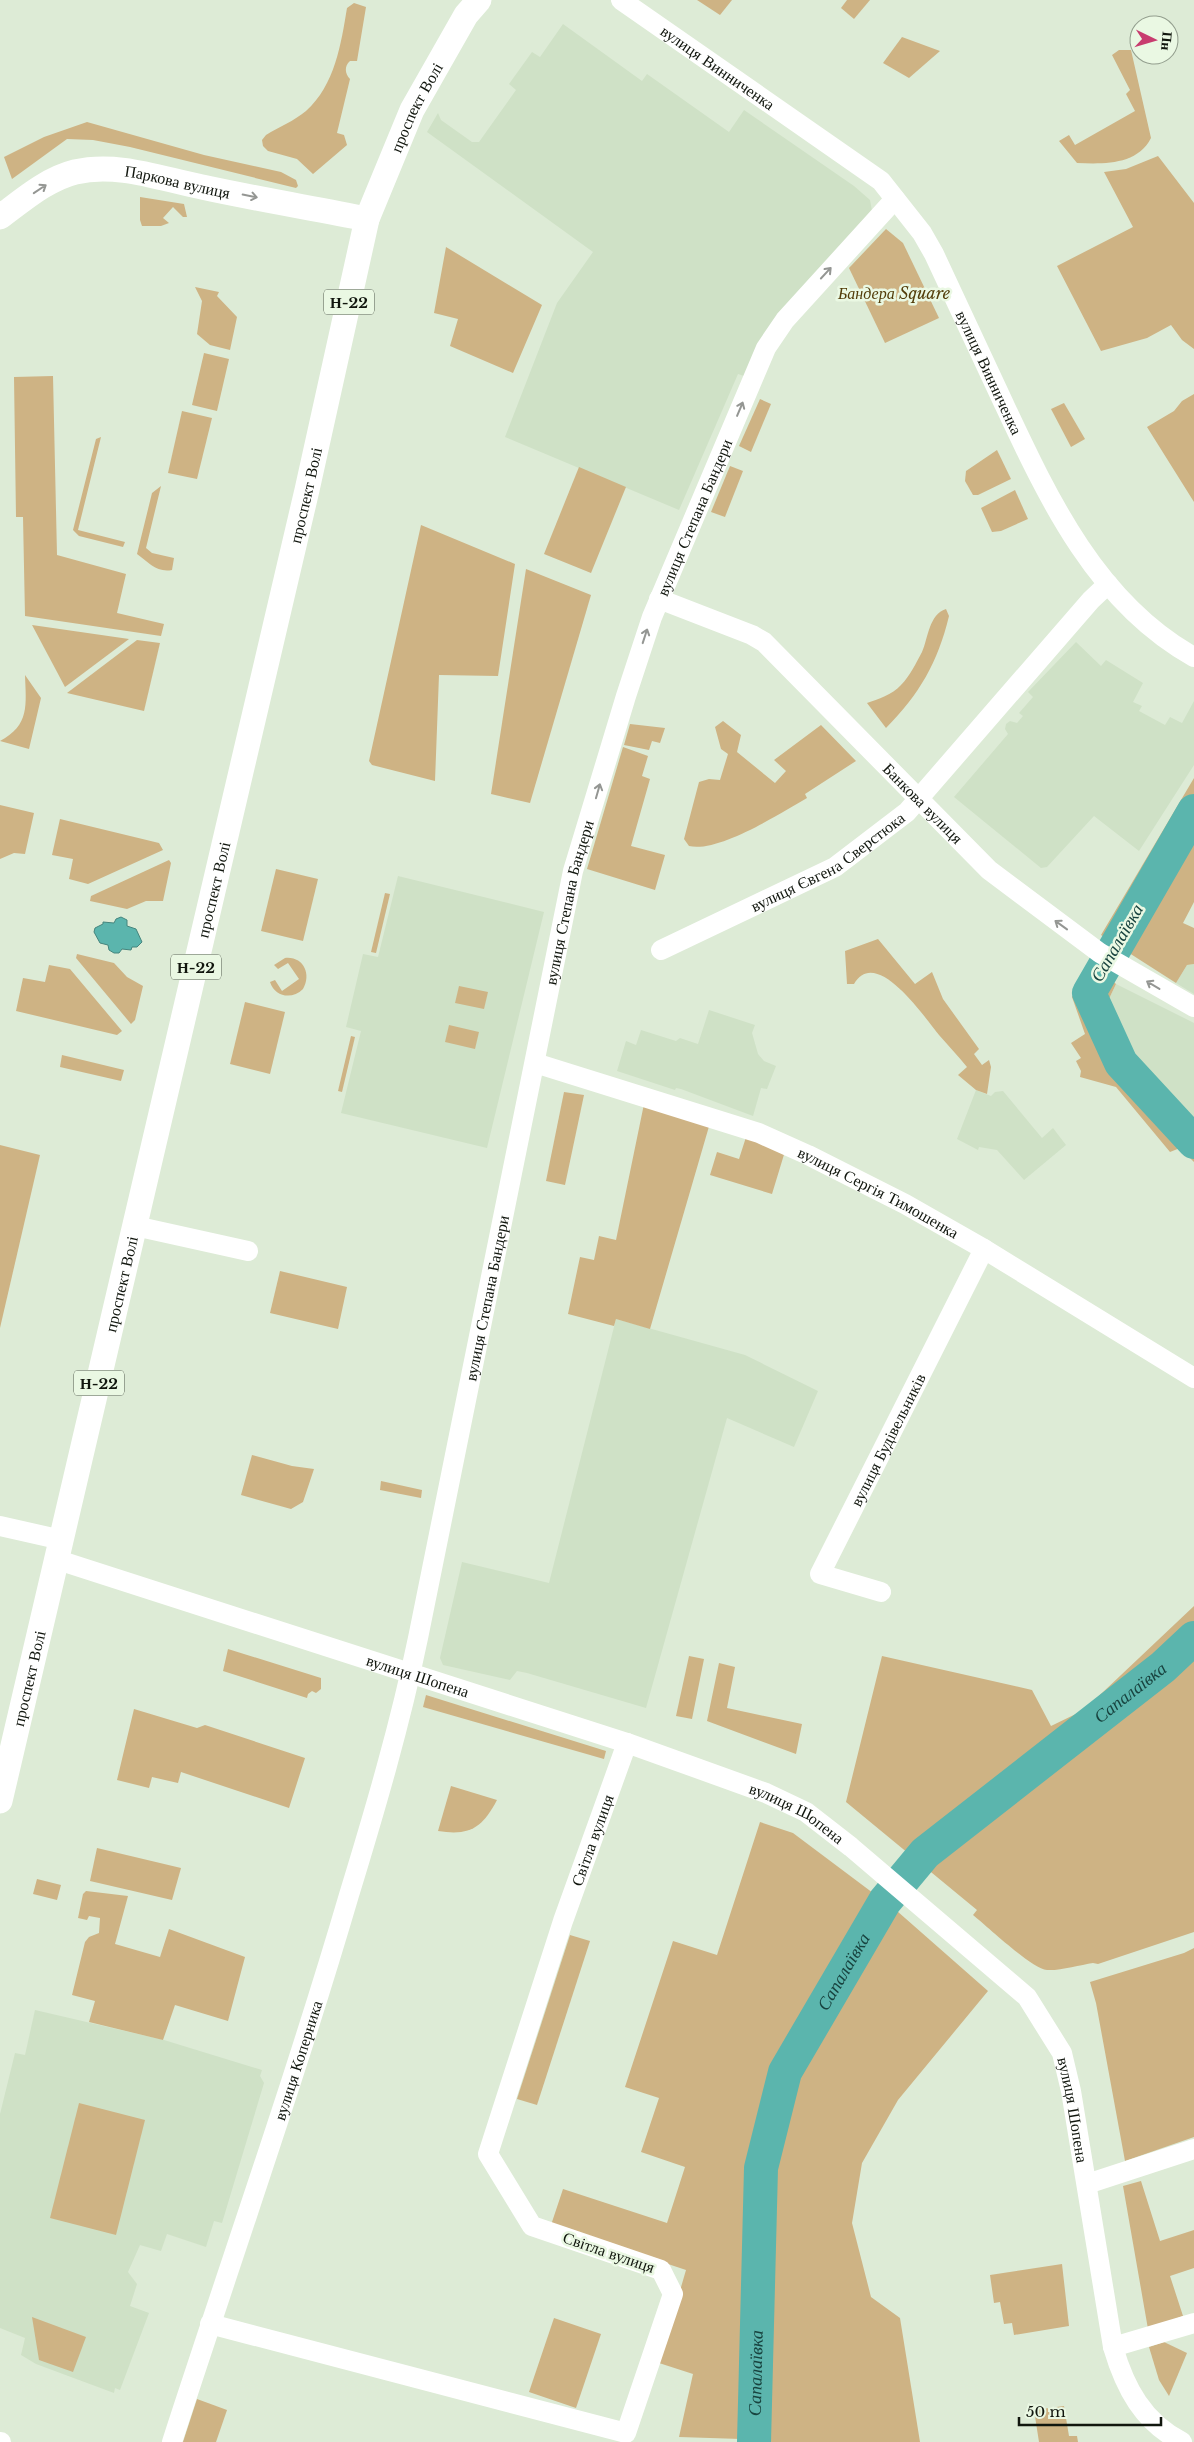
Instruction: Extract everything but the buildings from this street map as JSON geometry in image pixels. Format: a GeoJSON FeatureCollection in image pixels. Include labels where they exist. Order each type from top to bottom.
{"type":"FeatureCollection","features":[{"type":"Feature","properties":{"kind":"main road","name":"проспект Волі"},"geometry":{"type":"LineString","coordinates":[[0,1800],[136,1226],[327,404],[367,218],[412,110],[466,15],[479,0]]}},
{"type":"Feature","properties":{"kind":"main road","name":"Паркова вулиця"},"geometry":{"type":"LineString","coordinates":[[0,217],[46,184],[73,173],[92,169],[111,169],[135,172],[202,187],[367,218]]}},
{"type":"Feature","properties":{"kind":"street","name":"вулиця Винниченка"},"geometry":{"type":"LineString","coordinates":[[621,0],[881,181],[922,233],[934,254],[1058,514],[1081,549],[1108,584],[1144,621],[1194,657]]}},
{"type":"Feature","properties":{"kind":"street","name":"вулиця Степана Бандери"},"geometry":{"type":"LineString","coordinates":[[411,1673],[573,872],[626,696],[659,599],[766,348],[784,320],[895,199]]}},
{"type":"Feature","properties":{"kind":"street","name":"вулиця Євгена Сверстюка"},"geometry":{"type":"LineString","coordinates":[[661,950],[835,867],[907,812],[1091,600],[1108,584]]}},
{"type":"Feature","properties":{"kind":"street","name":"Банкова вулиця"},"geometry":{"type":"LineString","coordinates":[[659,599],[752,635],[764,642],[988,870],[1107,957],[1194,1007]]}},
{"type":"Feature","properties":{"kind":"street","name":"вулиця Сергія Тимошенка"},"geometry":{"type":"LineString","coordinates":[[535,1063],[759,1133],[905,1204],[1194,1378]]}},
{"type":"Feature","properties":{"kind":"street"},"geometry":{"type":"LineString","coordinates":[[136,1226],[248,1251]]}},
{"type":"Feature","properties":{"kind":"street","name":"вулиця Будівельників"},"geometry":{"type":"LineString","coordinates":[[881,1592],[820,1574],[984,1250]]}},
{"type":"Feature","properties":{"kind":"street","name":"вулиця Шопена"},"geometry":{"type":"LineString","coordinates":[[0,1526],[60,1550],[411,1673],[626,1743],[766,1793],[806,1812],[947,1928],[1027,1997],[1062,2053],[1071,2091],[1113,2347],[1121,2375],[1131,2395],[1145,2414],[1161,2429],[1182,2442]]}},
{"type":"Feature","properties":{"kind":"street","name":"вулиця Коперника"},"geometry":{"type":"LineString","coordinates":[[172,2442],[329,1964],[371,1822],[411,1673]]}},
{"type":"Feature","properties":{"kind":"street","name":"Світла вулиця"},"geometry":{"type":"LineString","coordinates":[[210,2324],[626,2433],[673,2294],[661,2270],[532,2226],[488,2154],[563,1921],[626,1743]]}},
{"type":"Feature","properties":{"kind":"street"},"geometry":{"type":"LineString","coordinates":[[1087,2184],[1194,2149]]}},
{"type":"Feature","properties":{"kind":"street"},"geometry":{"type":"LineString","coordinates":[[1113,2347],[1194,2323]]}},
{"type":"Feature","properties":{"kind":"shaded area"},"geometry":{"type":"Polygon","coordinates":[[[563,24],[642,81],[647,74],[729,132],[744,110],[854,186],[870,200],[873,216],[747,377],[738,374],[679,510],[505,437],[557,303],[593,252],[427,132],[438,113],[441,120],[472,142],[479,142],[516,90],[509,84],[532,52],[540,57],[563,24]]]}},
{"type":"Feature","properties":{"kind":"shaded area"},"geometry":{"type":"Polygon","coordinates":[[[1076,642],[1101,666],[1106,660],[1143,683],[1133,702],[1142,706],[1139,711],[1165,725],[1170,717],[1182,723],[1194,701],[1194,765],[1139,851],[1094,816],[1047,867],[1041,868],[954,797],[1008,734],[1005,729],[1006,724],[1010,721],[1017,723],[1023,716],[1019,713],[1033,697],[1028,692],[1076,642]]]}},
{"type":"Feature","properties":{"kind":"shaded area"},"geometry":{"type":"Polygon","coordinates":[[[398,876],[544,912],[487,1148],[341,1113],[361,1031],[346,1027],[363,954],[378,957],[398,876]]]}},
{"type":"Feature","properties":{"kind":"shaded area"},"geometry":{"type":"Polygon","coordinates":[[[1194,964],[1194,994],[1176,983],[1187,965],[1194,964]]]}},
{"type":"Feature","properties":{"kind":"shaded area"},"geometry":{"type":"Polygon","coordinates":[[[1116,984],[1194,1023],[1194,1128],[1120,1043],[1107,1003],[1116,984]]]}},
{"type":"Feature","properties":{"kind":"shaded area"},"geometry":{"type":"Polygon","coordinates":[[[709,1010],[755,1025],[752,1033],[758,1054],[764,1061],[776,1066],[767,1089],[761,1088],[753,1116],[681,1089],[676,1088],[675,1090],[617,1071],[626,1041],[636,1045],[641,1030],[676,1041],[680,1038],[698,1044],[709,1010]]]}},
{"type":"Feature","properties":{"kind":"shaded area"},"geometry":{"type":"Polygon","coordinates":[[[976,1090],[991,1096],[995,1092],[1003,1091],[1042,1138],[1053,1128],[1066,1145],[1024,1180],[997,1150],[979,1147],[978,1150],[957,1139],[976,1090]]]}},
{"type":"Feature","properties":{"kind":"shaded area"},"geometry":{"type":"Polygon","coordinates":[[[616,1319],[745,1355],[818,1391],[794,1447],[727,1418],[646,1708],[527,1673],[517,1671],[510,1680],[443,1665],[440,1658],[462,1562],[549,1583],[616,1319]]]}},
{"type":"Feature","properties":{"kind":"shaded area"},"geometry":{"type":"Polygon","coordinates":[[[35,2010],[164,2040],[262,2070],[260,2076],[264,2083],[222,2223],[214,2221],[206,2247],[167,2234],[161,2251],[140,2245],[128,2272],[137,2284],[130,2306],[149,2313],[120,2390],[115,2388],[114,2393],[36,2364],[21,2355],[25,2338],[0,2328],[0,2114],[15,2053],[25,2055],[35,2010]]]}},
{"type":"Feature","properties":{"kind":"green space"},"geometry":{"type":"Polygon","coordinates":[[[697,0],[732,0],[720,15],[697,0]]]}},
{"type":"Feature","properties":{"kind":"green space"},"geometry":{"type":"Polygon","coordinates":[[[847,0],[870,0],[854,19],[841,8],[847,0]]]}},
{"type":"Feature","properties":{"kind":"green space"},"geometry":{"type":"Polygon","coordinates":[[[354,3],[366,7],[357,61],[350,61],[346,68],[350,79],[337,133],[344,135],[347,145],[313,174],[297,159],[268,151],[263,146],[262,140],[266,135],[306,111],[316,101],[324,89],[335,63],[347,8],[354,3]]]}},
{"type":"Feature","properties":{"kind":"green space"},"geometry":{"type":"Polygon","coordinates":[[[902,37],[940,51],[909,78],[883,63],[902,37]]]}},
{"type":"Feature","properties":{"kind":"green space"},"geometry":{"type":"Polygon","coordinates":[[[1119,50],[1129,50],[1129,65],[1134,65],[1151,138],[1145,147],[1129,158],[1109,163],[1077,163],[1059,141],[1069,135],[1075,145],[1135,111],[1126,94],[1130,90],[1112,55],[1119,50]]]}},
{"type":"Feature","properties":{"kind":"green space"},"geometry":{"type":"Polygon","coordinates":[[[87,122],[204,155],[281,172],[296,180],[298,186],[296,188],[130,147],[93,140],[67,139],[12,179],[4,157],[44,137],[87,122]]]}},
{"type":"Feature","properties":{"kind":"green space"},"geometry":{"type":"Polygon","coordinates":[[[1158,156],[1194,203],[1194,349],[1182,340],[1171,325],[1147,338],[1101,351],[1057,266],[1133,227],[1104,172],[1126,169],[1158,156]]]}},
{"type":"Feature","properties":{"kind":"green space"},"geometry":{"type":"Polygon","coordinates":[[[140,197],[184,204],[187,217],[183,217],[173,207],[163,218],[169,223],[161,226],[142,226],[140,220],[140,197]]]}},
{"type":"Feature","properties":{"kind":"green space","name":"Бандера Square"},"geometry":{"type":"Polygon","coordinates":[[[886,229],[903,243],[939,318],[885,343],[849,268],[886,229]]]}},
{"type":"Feature","properties":{"kind":"green space"},"geometry":{"type":"Polygon","coordinates":[[[446,247],[542,305],[513,373],[450,346],[458,319],[434,313],[446,247]]]}},
{"type":"Feature","properties":{"kind":"green space"},"geometry":{"type":"Polygon","coordinates":[[[195,287],[219,292],[217,296],[237,317],[230,350],[210,345],[197,334],[202,301],[195,287]]]}},
{"type":"Feature","properties":{"kind":"green space"},"geometry":{"type":"Polygon","coordinates":[[[204,353],[229,359],[217,411],[192,405],[204,353]]]}},
{"type":"Feature","properties":{"kind":"green space"},"geometry":{"type":"Polygon","coordinates":[[[53,376],[57,555],[126,574],[117,613],[164,624],[161,636],[25,616],[23,517],[16,517],[14,377],[53,376]]]}},
{"type":"Feature","properties":{"kind":"green space"},"geometry":{"type":"Polygon","coordinates":[[[1194,394],[1194,502],[1147,427],[1174,411],[1182,401],[1194,394]]]}},
{"type":"Feature","properties":{"kind":"green space"},"geometry":{"type":"Polygon","coordinates":[[[760,399],[771,404],[751,452],[739,446],[760,399]]]}},
{"type":"Feature","properties":{"kind":"green space"},"geometry":{"type":"Polygon","coordinates":[[[1064,403],[1085,439],[1071,447],[1051,409],[1064,403]]]}},
{"type":"Feature","properties":{"kind":"green space"},"geometry":{"type":"Polygon","coordinates":[[[182,411],[212,418],[197,479],[168,473],[182,411]]]}},
{"type":"Feature","properties":{"kind":"green space"},"geometry":{"type":"Polygon","coordinates":[[[101,437],[78,530],[125,542],[123,547],[79,536],[73,530],[96,439],[101,437]]]}},
{"type":"Feature","properties":{"kind":"green space"},"geometry":{"type":"Polygon","coordinates":[[[997,450],[1011,479],[978,495],[973,495],[965,481],[966,471],[997,450]]]}},
{"type":"Feature","properties":{"kind":"green space"},"geometry":{"type":"Polygon","coordinates":[[[730,466],[743,471],[725,517],[711,512],[730,466]]]}},
{"type":"Feature","properties":{"kind":"green space"},"geometry":{"type":"Polygon","coordinates":[[[579,467],[626,487],[591,573],[544,554],[579,467]]]}},
{"type":"Feature","properties":{"kind":"green space"},"geometry":{"type":"Polygon","coordinates":[[[161,486],[146,548],[152,553],[174,558],[172,570],[167,571],[157,568],[137,554],[152,493],[161,486]]]}},
{"type":"Feature","properties":{"kind":"green space"},"geometry":{"type":"Polygon","coordinates":[[[1015,490],[1028,519],[1001,531],[992,532],[981,508],[1015,490]]]}},
{"type":"Feature","properties":{"kind":"green space"},"geometry":{"type":"Polygon","coordinates":[[[421,525],[515,564],[498,676],[439,675],[435,781],[372,765],[369,761],[421,525]]]}},
{"type":"Feature","properties":{"kind":"green space"},"geometry":{"type":"Polygon","coordinates":[[[526,569],[591,595],[530,803],[491,794],[526,569]]]}},
{"type":"Feature","properties":{"kind":"green space"},"geometry":{"type":"Polygon","coordinates":[[[946,609],[949,616],[944,633],[926,677],[898,716],[886,728],[867,703],[889,694],[904,681],[922,652],[933,621],[940,612],[946,609]]]}},
{"type":"Feature","properties":{"kind":"green space"},"geometry":{"type":"Polygon","coordinates":[[[32,625],[129,639],[65,687],[32,625]]]}},
{"type":"Feature","properties":{"kind":"green space"},"geometry":{"type":"Polygon","coordinates":[[[137,640],[160,643],[144,711],[67,693],[137,640]]]}},
{"type":"Feature","properties":{"kind":"green space"},"geometry":{"type":"Polygon","coordinates":[[[25,675],[41,698],[29,749],[0,741],[10,735],[21,721],[26,696],[25,675]]]}},
{"type":"Feature","properties":{"kind":"green space"},"geometry":{"type":"Polygon","coordinates":[[[723,721],[741,735],[737,752],[775,783],[786,771],[774,760],[821,725],[856,761],[805,794],[807,798],[766,822],[716,844],[701,847],[689,846],[684,839],[699,782],[709,779],[720,780],[728,754],[721,749],[715,727],[723,721]]]}},
{"type":"Feature","properties":{"kind":"green space"},"geometry":{"type":"Polygon","coordinates":[[[630,724],[665,728],[660,743],[652,741],[649,750],[624,745],[630,724]]]}},
{"type":"Feature","properties":{"kind":"green space"},"geometry":{"type":"Polygon","coordinates":[[[623,747],[648,756],[642,776],[650,779],[631,846],[665,855],[655,890],[587,869],[623,747]]]}},
{"type":"Feature","properties":{"kind":"green space"},"geometry":{"type":"Polygon","coordinates":[[[1194,778],[1194,902],[1183,923],[1194,928],[1194,964],[1187,965],[1176,983],[1101,935],[1194,778]]]}},
{"type":"Feature","properties":{"kind":"green space"},"geometry":{"type":"Polygon","coordinates":[[[0,805],[34,813],[25,854],[14,853],[0,859],[0,805]]]}},
{"type":"Feature","properties":{"kind":"green space"},"geometry":{"type":"Polygon","coordinates":[[[60,819],[159,843],[163,850],[88,884],[69,879],[73,859],[52,855],[60,819]]]}},
{"type":"Feature","properties":{"kind":"green space"},"geometry":{"type":"Polygon","coordinates":[[[169,860],[171,863],[163,901],[146,901],[127,909],[90,901],[91,896],[169,860]]]}},
{"type":"Feature","properties":{"kind":"green space"},"geometry":{"type":"Polygon","coordinates":[[[276,869],[318,879],[303,941],[261,931],[276,869]]]}},
{"type":"Feature","properties":{"kind":"green space"},"geometry":{"type":"Polygon","coordinates":[[[385,893],[390,894],[376,953],[371,952],[385,893]]]}},
{"type":"Feature","properties":{"kind":"green space"},"geometry":{"type":"Polygon","coordinates":[[[878,939],[915,984],[932,972],[943,999],[979,1049],[974,1054],[982,1065],[989,1060],[991,1067],[987,1094],[976,1090],[958,1075],[967,1067],[899,988],[875,973],[863,974],[854,984],[847,984],[845,951],[878,939]]]}},
{"type":"Feature","properties":{"kind":"green space"},"geometry":{"type":"Polygon","coordinates":[[[77,954],[114,963],[127,977],[143,986],[135,1020],[131,1024],[76,958],[77,954]]]}},
{"type":"Feature","properties":{"kind":"green space"},"geometry":{"type":"Polygon","coordinates":[[[285,958],[291,958],[301,963],[307,978],[303,989],[289,996],[280,994],[272,987],[270,982],[275,980],[282,991],[299,979],[288,963],[278,969],[274,965],[285,958]]]}},
{"type":"Feature","properties":{"kind":"green space"},"geometry":{"type":"Polygon","coordinates":[[[49,965],[70,969],[122,1031],[117,1035],[16,1011],[23,978],[45,982],[49,965]]]}},
{"type":"Feature","properties":{"kind":"green space"},"geometry":{"type":"Polygon","coordinates":[[[1090,965],[1105,974],[1116,984],[1107,1003],[1120,1043],[1194,1128],[1194,1162],[1180,1148],[1170,1152],[1116,1087],[1080,1077],[1081,1071],[1076,1061],[1081,1058],[1071,1043],[1085,1034],[1072,997],[1090,965]]]}},
{"type":"Feature","properties":{"kind":"green space"},"geometry":{"type":"Polygon","coordinates":[[[459,986],[488,992],[484,1009],[455,1003],[459,986]]]}},
{"type":"Feature","properties":{"kind":"green space"},"geometry":{"type":"Polygon","coordinates":[[[245,1002],[285,1012],[270,1074],[230,1064],[245,1002]]]}},
{"type":"Feature","properties":{"kind":"green space"},"geometry":{"type":"Polygon","coordinates":[[[449,1025],[479,1032],[475,1049],[445,1042],[449,1025]]]}},
{"type":"Feature","properties":{"kind":"green space"},"geometry":{"type":"Polygon","coordinates":[[[351,1036],[355,1037],[342,1092],[338,1091],[351,1036]]]}},
{"type":"Feature","properties":{"kind":"green space"},"geometry":{"type":"Polygon","coordinates":[[[62,1055],[124,1070],[121,1081],[60,1067],[62,1055]]]}},
{"type":"Feature","properties":{"kind":"green space"},"geometry":{"type":"Polygon","coordinates":[[[564,1092],[584,1095],[565,1185],[546,1181],[564,1092]]]}},
{"type":"Feature","properties":{"kind":"green space"},"geometry":{"type":"Polygon","coordinates":[[[644,1104],[710,1123],[650,1329],[616,1319],[614,1326],[568,1314],[580,1257],[594,1260],[599,1236],[616,1240],[644,1104]]]}},
{"type":"Feature","properties":{"kind":"green space"},"geometry":{"type":"Polygon","coordinates":[[[747,1134],[786,1148],[772,1194],[710,1175],[717,1152],[739,1159],[747,1134]]]}},
{"type":"Feature","properties":{"kind":"green space"},"geometry":{"type":"Polygon","coordinates":[[[0,1145],[40,1155],[0,1328],[0,1145]]]}},
{"type":"Feature","properties":{"kind":"green space"},"geometry":{"type":"Polygon","coordinates":[[[280,1271],[347,1287],[338,1329],[270,1313],[280,1271]]]}},
{"type":"Feature","properties":{"kind":"green space"},"geometry":{"type":"Polygon","coordinates":[[[252,1455],[292,1466],[314,1469],[303,1502],[291,1509],[241,1495],[252,1455]]]}},
{"type":"Feature","properties":{"kind":"green space"},"geometry":{"type":"Polygon","coordinates":[[[381,1481],[422,1490],[421,1498],[380,1490],[381,1481]]]}},
{"type":"Feature","properties":{"kind":"green space"},"geometry":{"type":"Polygon","coordinates":[[[1194,1606],[1194,1932],[1098,1964],[1093,1963],[1052,1970],[1040,1968],[1021,1955],[973,1915],[977,1910],[846,1802],[882,1656],[1032,1690],[1051,1726],[1084,1710],[1194,1606]]]}},
{"type":"Feature","properties":{"kind":"green space"},"geometry":{"type":"Polygon","coordinates":[[[228,1649],[321,1678],[321,1689],[316,1693],[312,1691],[308,1694],[307,1698],[223,1671],[228,1649]]]}},
{"type":"Feature","properties":{"kind":"green space"},"geometry":{"type":"Polygon","coordinates":[[[689,1656],[704,1659],[692,1719],[676,1716],[689,1656]]]}},
{"type":"Feature","properties":{"kind":"green space"},"geometry":{"type":"Polygon","coordinates":[[[719,1663],[735,1667],[727,1708],[802,1724],[796,1754],[707,1721],[719,1663]]]}},
{"type":"Feature","properties":{"kind":"green space"},"geometry":{"type":"Polygon","coordinates":[[[426,1695],[606,1751],[604,1759],[423,1707],[426,1695]]]}},
{"type":"Feature","properties":{"kind":"green space"},"geometry":{"type":"Polygon","coordinates":[[[134,1709],[197,1728],[205,1725],[305,1758],[289,1808],[181,1772],[178,1783],[152,1777],[149,1788],[117,1780],[134,1709]]]}},
{"type":"Feature","properties":{"kind":"green space"},"geometry":{"type":"Polygon","coordinates":[[[451,1786],[497,1800],[486,1817],[474,1828],[459,1832],[438,1831],[451,1786]]]}},
{"type":"Feature","properties":{"kind":"green space"},"geometry":{"type":"Polygon","coordinates":[[[760,1822],[793,1833],[897,1911],[988,1991],[898,2100],[862,2163],[852,2223],[871,2297],[900,2318],[920,2442],[742,2442],[741,2439],[679,2437],[693,2374],[659,2363],[686,2270],[551,2225],[563,2189],[667,2223],[685,2167],[641,2152],[659,2098],[625,2087],[673,1941],[717,1955],[760,1822]]]}},
{"type":"Feature","properties":{"kind":"green space"},"geometry":{"type":"Polygon","coordinates":[[[97,1848],[181,1868],[172,1900],[90,1881],[97,1848]]]}},
{"type":"Feature","properties":{"kind":"green space"},"geometry":{"type":"Polygon","coordinates":[[[37,1879],[61,1885],[57,1900],[33,1894],[37,1879]]]}},
{"type":"Feature","properties":{"kind":"green space"},"geometry":{"type":"Polygon","coordinates":[[[86,1891],[128,1896],[115,1944],[160,1957],[169,1929],[245,1957],[228,2021],[175,2005],[163,2040],[89,2022],[95,2001],[72,1995],[85,1942],[89,1937],[99,1933],[100,1918],[89,1916],[87,1920],[78,1918],[83,1894],[86,1891]]]}},
{"type":"Feature","properties":{"kind":"green space"},"geometry":{"type":"Polygon","coordinates":[[[570,1935],[590,1941],[537,2105],[517,2099],[570,1935]]]}},
{"type":"Feature","properties":{"kind":"green space"},"geometry":{"type":"Polygon","coordinates":[[[1194,1948],[1194,2137],[1125,2161],[1096,2003],[1090,1982],[1184,1953],[1194,1948]]]}},
{"type":"Feature","properties":{"kind":"green space"},"geometry":{"type":"Polygon","coordinates":[[[79,2103],[145,2120],[116,2235],[50,2218],[79,2103]]]}},
{"type":"Feature","properties":{"kind":"green space"},"geometry":{"type":"Polygon","coordinates":[[[1141,2181],[1160,2241],[1194,2230],[1194,2268],[1170,2276],[1183,2316],[1148,2329],[1123,2186],[1141,2181]]]}},
{"type":"Feature","properties":{"kind":"green space"},"geometry":{"type":"Polygon","coordinates":[[[1062,2264],[1069,2326],[1014,2335],[1012,2323],[1004,2324],[1000,2302],[994,2303],[990,2275],[1062,2264]]]}},
{"type":"Feature","properties":{"kind":"green space"},"geometry":{"type":"Polygon","coordinates":[[[32,2317],[86,2337],[73,2372],[39,2360],[32,2317]]]}},
{"type":"Feature","properties":{"kind":"green space"},"geometry":{"type":"Polygon","coordinates":[[[554,2318],[601,2334],[576,2408],[529,2392],[554,2318]]]}},
{"type":"Feature","properties":{"kind":"green space"},"geometry":{"type":"Polygon","coordinates":[[[1164,2342],[1187,2353],[1169,2396],[1159,2380],[1149,2347],[1164,2342]]]}},
{"type":"Feature","properties":{"kind":"green space"},"geometry":{"type":"Polygon","coordinates":[[[197,2399],[227,2410],[216,2442],[183,2442],[197,2399]]]}},
{"type":"Feature","properties":{"kind":"green space"},"geometry":{"type":"Polygon","coordinates":[[[1064,2406],[1069,2436],[1077,2436],[1078,2442],[1039,2442],[1034,2410],[1064,2406]]]}},
{"type":"Feature","properties":{"kind":"water"},"geometry":{"type":"Polygon","coordinates":[[[121,917],[127,920],[127,926],[136,929],[142,942],[137,947],[132,947],[131,950],[122,949],[119,953],[114,953],[109,950],[108,945],[100,943],[94,932],[95,928],[103,924],[103,922],[114,923],[116,919],[121,917]]]}},
{"type":"Feature","properties":{"kind":"waterway","name":"Сапалаївка"},"geometry":{"type":"LineString","coordinates":[[1194,811],[1089,993],[1121,1063],[1194,1142]]}},
{"type":"Feature","properties":{"kind":"waterway","name":"Сапалаївка"},"geometry":{"type":"LineString","coordinates":[[754,2442],[761,2168],[785,2072],[885,1901],[925,1853],[1163,1667],[1194,1638]]}}]}
